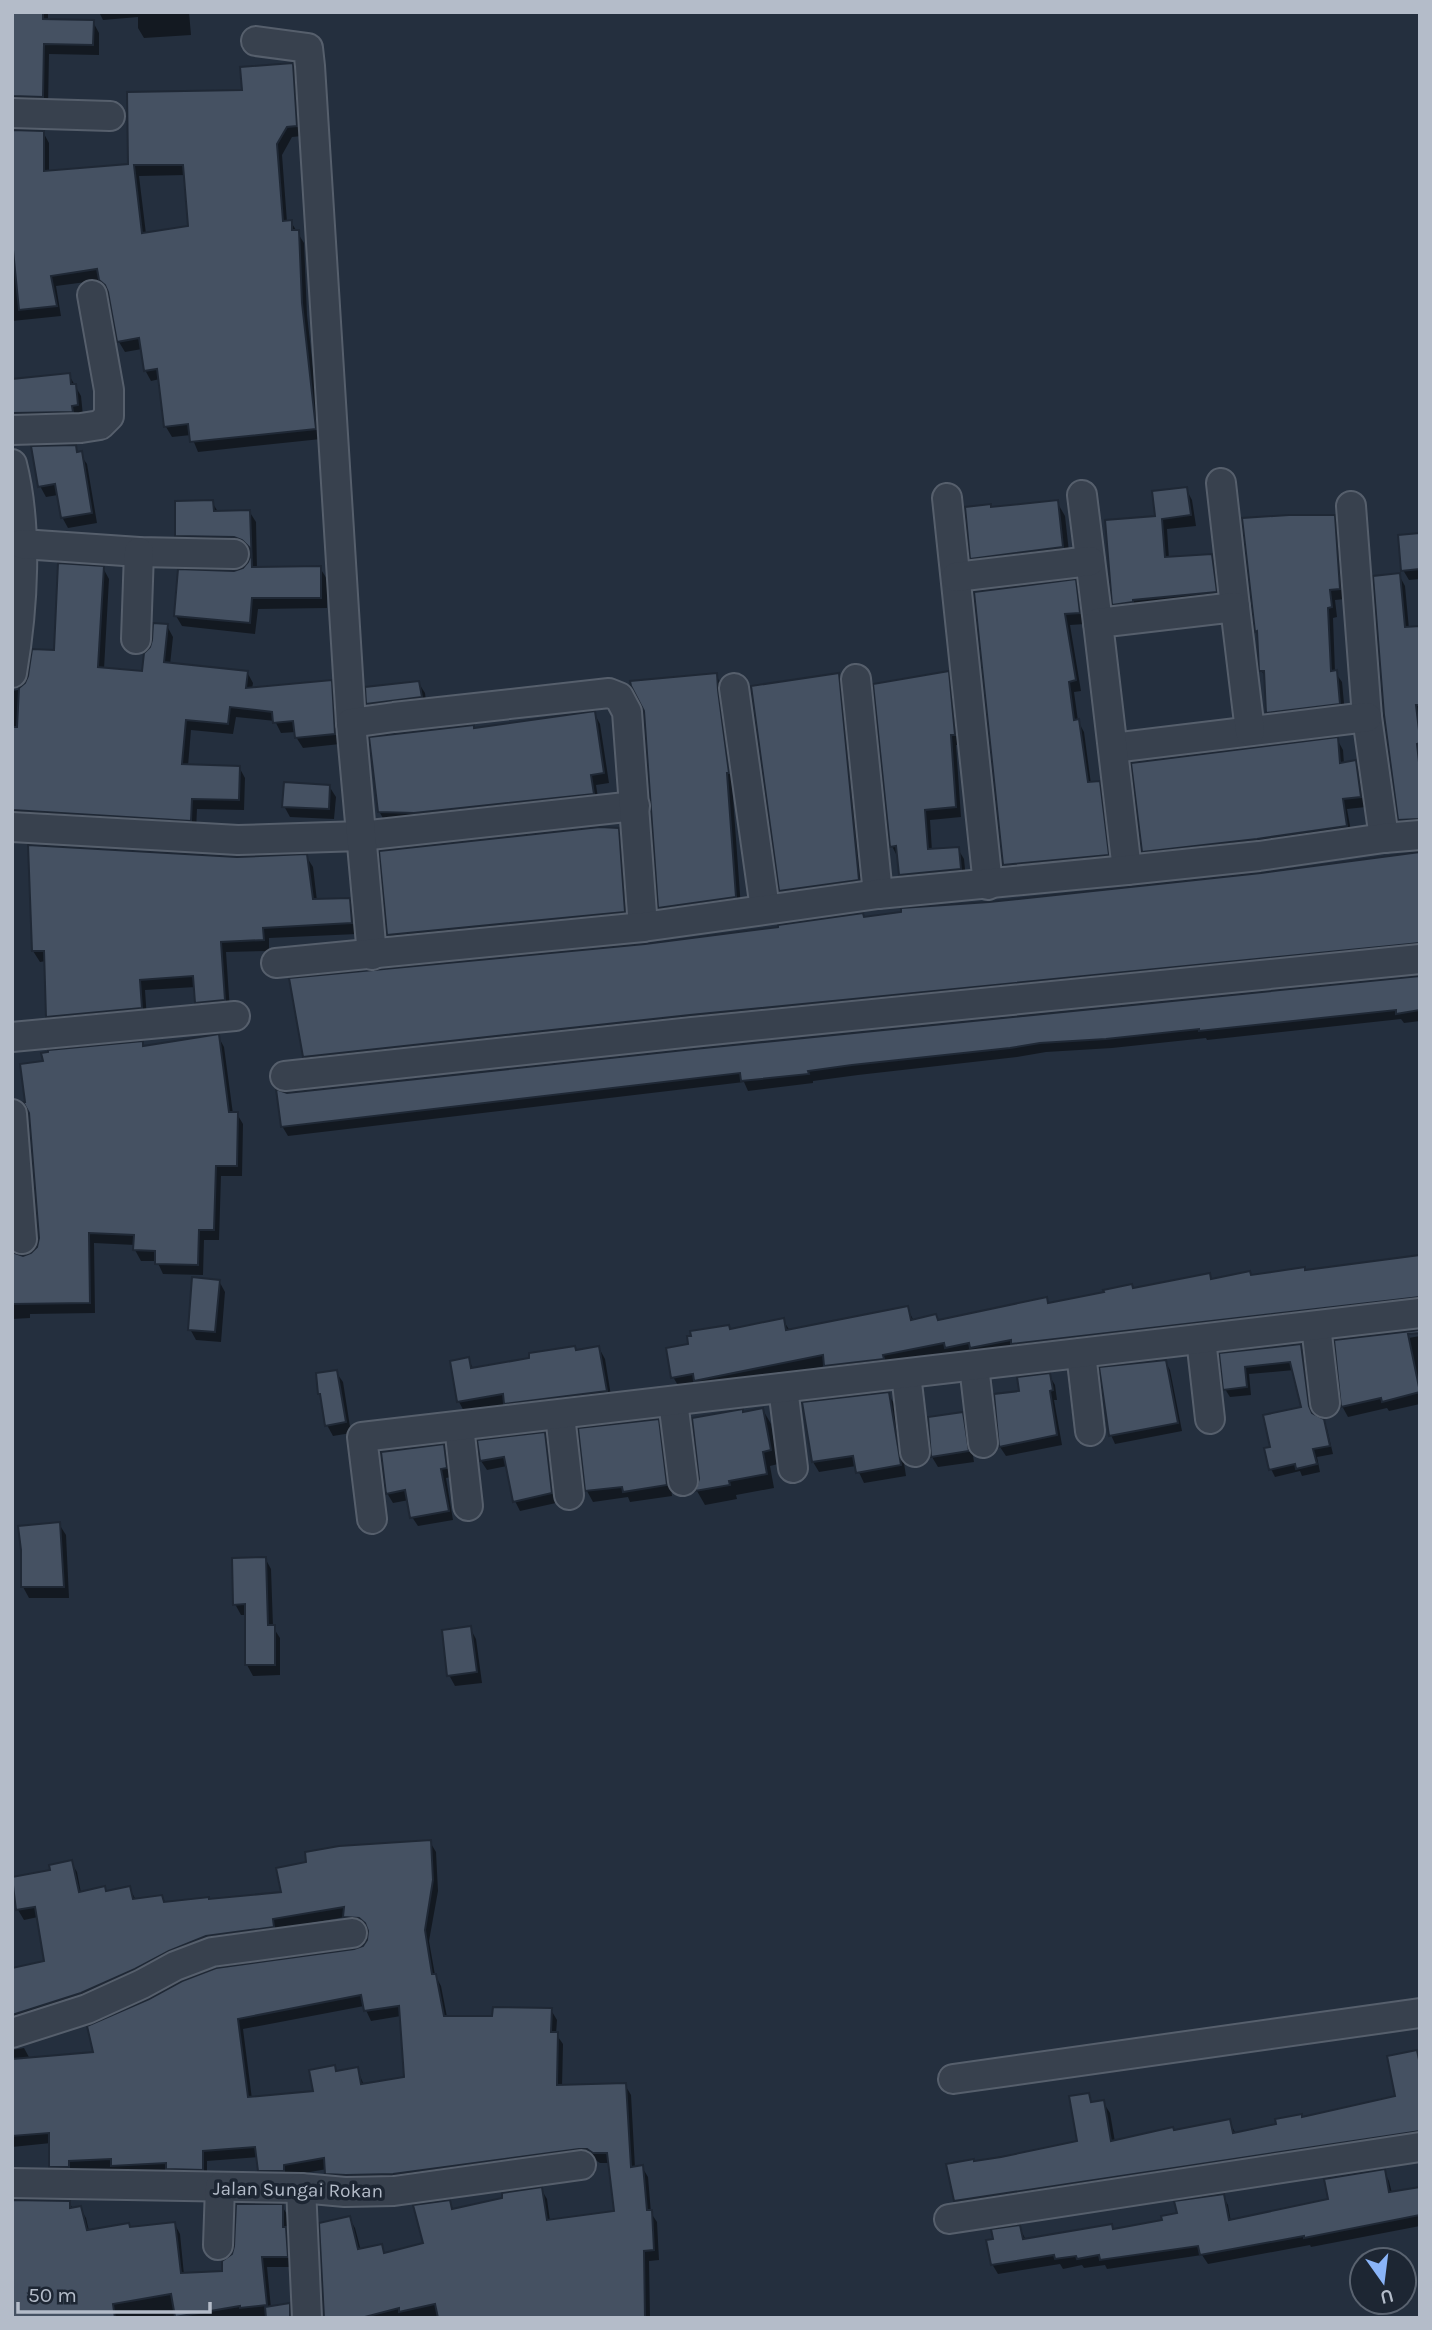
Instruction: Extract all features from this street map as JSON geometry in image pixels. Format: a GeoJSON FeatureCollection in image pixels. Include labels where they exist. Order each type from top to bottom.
{"type":"FeatureCollection","features":[{"type":"Feature","properties":{"kind":"street"},"geometry":{"type":"LineString","coordinates":[[256,41],[308,48],[351,723],[372,955]]}},
{"type":"Feature","properties":{"kind":"street"},"geometry":{"type":"LineString","coordinates":[[12,113],[110,117]]}},
{"type":"Feature","properties":{"kind":"street"},"geometry":{"type":"LineString","coordinates":[[12,430],[81,428],[100,425],[109,416],[110,390],[92,295]]}},
{"type":"Feature","properties":{"kind":"street"},"geometry":{"type":"LineString","coordinates":[[12,673],[18,637],[22,544],[14,480]]}},
{"type":"Feature","properties":{"kind":"street"},"geometry":{"type":"LineString","coordinates":[[1221,483],[1250,731]]}},
{"type":"Feature","properties":{"kind":"street"},"geometry":{"type":"LineString","coordinates":[[1082,495],[1127,870]]}},
{"type":"Feature","properties":{"kind":"street"},"geometry":{"type":"LineString","coordinates":[[947,498],[988,885]]}},
{"type":"Feature","properties":{"kind":"street"},"geometry":{"type":"LineString","coordinates":[[1350,506],[1367,717],[1384,838]]}},
{"type":"Feature","properties":{"kind":"street"},"geometry":{"type":"LineString","coordinates":[[22,544],[234,554]]}},
{"type":"Feature","properties":{"kind":"street"},"geometry":{"type":"LineString","coordinates":[[136,639],[139,551]]}},
{"type":"Feature","properties":{"kind":"street"},"geometry":{"type":"LineString","coordinates":[[956,578],[1090,561]]}},
{"type":"Feature","properties":{"kind":"street"},"geometry":{"type":"LineString","coordinates":[[1098,623],[1235,607]]}},
{"type":"Feature","properties":{"kind":"street"},"geometry":{"type":"LineString","coordinates":[[856,679],[878,894]]}},
{"type":"Feature","properties":{"kind":"street"},"geometry":{"type":"LineString","coordinates":[[734,688],[765,909]]}},
{"type":"Feature","properties":{"kind":"street"},"geometry":{"type":"LineString","coordinates":[[351,723],[609,693],[619,696],[627,712],[643,927]]}},
{"type":"Feature","properties":{"kind":"street"},"geometry":{"type":"LineString","coordinates":[[1113,748],[1367,717]]}},
{"type":"Feature","properties":{"kind":"street"},"geometry":{"type":"LineString","coordinates":[[12,827],[238,840],[361,836],[635,806]]}},
{"type":"Feature","properties":{"kind":"street"},"geometry":{"type":"LineString","coordinates":[[276,963],[643,927],[878,894],[1259,856],[1420,835]]}},
{"type":"Feature","properties":{"kind":"street"},"geometry":{"type":"LineString","coordinates":[[285,1076],[1420,959]]}},
{"type":"Feature","properties":{"kind":"street"},"geometry":{"type":"LineString","coordinates":[[12,1037],[235,1016]]}},
{"type":"Feature","properties":{"kind":"street"},"geometry":{"type":"LineString","coordinates":[[12,1114],[22,1239]]}},
{"type":"Feature","properties":{"kind":"street"},"geometry":{"type":"LineString","coordinates":[[372,1519],[362,1437],[1420,1313]]}},
{"type":"Feature","properties":{"kind":"street"},"geometry":{"type":"LineString","coordinates":[[1316,1326],[1325,1403]]}},
{"type":"Feature","properties":{"kind":"street"},"geometry":{"type":"LineString","coordinates":[[1201,1339],[1210,1419]]}},
{"type":"Feature","properties":{"kind":"street"},"geometry":{"type":"LineString","coordinates":[[1081,1353],[1090,1430]]}},
{"type":"Feature","properties":{"kind":"street"},"geometry":{"type":"LineString","coordinates":[[974,1366],[983,1443]]}},
{"type":"Feature","properties":{"kind":"street"},"geometry":{"type":"LineString","coordinates":[[906,1374],[915,1452]]}},
{"type":"Feature","properties":{"kind":"street"},"geometry":{"type":"LineString","coordinates":[[783,1388],[793,1468]]}},
{"type":"Feature","properties":{"kind":"street"},"geometry":{"type":"LineString","coordinates":[[673,1401],[683,1481]]}},
{"type":"Feature","properties":{"kind":"street"},"geometry":{"type":"LineString","coordinates":[[560,1415],[569,1495]]}},
{"type":"Feature","properties":{"kind":"street"},"geometry":{"type":"LineString","coordinates":[[459,1426],[468,1506]]}},
{"type":"Feature","properties":{"kind":"street"},"geometry":{"type":"LineString","coordinates":[[12,2033],[87,2009],[175,1966],[212,1952],[352,1933]]}},
{"type":"Feature","properties":{"kind":"street"},"geometry":{"type":"LineString","coordinates":[[953,2079],[1420,2012]]}},
{"type":"Feature","properties":{"kind":"street"},"geometry":{"type":"LineString","coordinates":[[949,2219],[1420,2147]]}},
{"type":"Feature","properties":{"kind":"street","name":"Jalan Sungai Rokan"},"geometry":{"type":"LineString","coordinates":[[12,2183],[394,2191],[581,2165]]}},
{"type":"Feature","properties":{"kind":"street"},"geometry":{"type":"LineString","coordinates":[[218,2245],[220,2187]]}},
{"type":"Feature","properties":{"kind":"street"},"geometry":{"type":"LineString","coordinates":[[301,2188],[307,2318]]}},
{"type":"Feature","properties":{"kind":"building"},"geometry":{"type":"Polygon","coordinates":[[[12,12],[43,12],[43,19],[94,20],[93,45],[44,44],[43,97],[12,96],[12,12]]]}},
{"type":"Feature","properties":{"kind":"building"},"geometry":{"type":"Polygon","coordinates":[[[293,63],[297,126],[287,127],[277,144],[283,221],[292,220],[292,230],[299,230],[302,303],[316,429],[190,442],[188,424],[164,427],[157,369],[144,371],[139,338],[117,342],[108,292],[99,280],[97,269],[51,276],[57,306],[19,310],[12,240],[12,130],[44,131],[44,171],[128,164],[127,92],[242,90],[240,67],[293,63]],[[134,165],[142,233],[188,226],[183,165],[134,165]]]}},
{"type":"Feature","properties":{"kind":"building"},"geometry":{"type":"Polygon","coordinates":[[[70,373],[71,384],[76,384],[78,405],[72,406],[73,412],[13,413],[12,379],[70,373]]]}},
{"type":"Feature","properties":{"kind":"building"},"geometry":{"type":"Polygon","coordinates":[[[76,445],[77,452],[82,451],[92,513],[61,518],[55,484],[38,487],[31,446],[76,445]]]}},
{"type":"Feature","properties":{"kind":"building"},"geometry":{"type":"Polygon","coordinates":[[[1187,487],[1191,515],[1162,519],[1165,557],[1212,554],[1217,592],[1133,600],[1112,605],[1105,520],[1155,516],[1152,491],[1187,487]]]}},
{"type":"Feature","properties":{"kind":"building"},"geometry":{"type":"Polygon","coordinates":[[[213,500],[214,511],[250,510],[252,567],[321,566],[321,598],[252,598],[250,623],[174,616],[178,569],[234,571],[243,568],[251,554],[249,547],[242,540],[234,537],[175,536],[175,501],[213,500]]]}},
{"type":"Feature","properties":{"kind":"building"},"geometry":{"type":"Polygon","coordinates":[[[1058,500],[1063,547],[970,559],[965,507],[1058,500]]]}},
{"type":"Feature","properties":{"kind":"building"},"geometry":{"type":"Polygon","coordinates":[[[1335,515],[1340,589],[1330,590],[1332,607],[1328,608],[1331,671],[1337,670],[1340,704],[1266,713],[1264,671],[1259,671],[1257,631],[1255,632],[1242,518],[1335,515]]]}},
{"type":"Feature","properties":{"kind":"building"},"geometry":{"type":"Polygon","coordinates":[[[1420,533],[1420,569],[1401,571],[1398,535],[1420,533]]]}},
{"type":"Feature","properties":{"kind":"building"},"geometry":{"type":"Polygon","coordinates":[[[58,563],[104,566],[98,667],[142,671],[144,653],[152,640],[153,623],[168,624],[164,662],[248,671],[246,688],[332,680],[335,734],[295,738],[293,721],[273,723],[272,712],[230,707],[228,724],[186,720],[182,764],[240,766],[239,800],[192,799],[191,821],[12,810],[12,727],[17,727],[19,688],[28,676],[32,649],[54,650],[58,563]]]}},
{"type":"Feature","properties":{"kind":"building"},"geometry":{"type":"Polygon","coordinates":[[[1400,573],[1405,627],[1420,626],[1420,705],[1416,705],[1420,739],[1417,744],[1420,819],[1398,820],[1384,715],[1373,576],[1400,573]]]}},
{"type":"Feature","properties":{"kind":"building"},"geometry":{"type":"Polygon","coordinates":[[[1076,579],[1080,613],[1065,614],[1076,680],[1069,682],[1074,720],[1079,719],[1088,782],[1100,781],[1109,855],[1003,865],[974,592],[1076,579]]]}},
{"type":"Feature","properties":{"kind":"building"},"geometry":{"type":"Polygon","coordinates":[[[949,671],[955,735],[951,735],[956,807],[925,810],[928,849],[959,847],[961,869],[899,875],[896,846],[890,847],[873,684],[949,671]]]}},
{"type":"Feature","properties":{"kind":"building"},"geometry":{"type":"Polygon","coordinates":[[[717,673],[729,773],[736,897],[658,908],[644,711],[630,681],[717,673]]]}},
{"type":"Feature","properties":{"kind":"building"},"geometry":{"type":"Polygon","coordinates":[[[839,673],[859,880],[779,891],[751,686],[839,673]]]}},
{"type":"Feature","properties":{"kind":"building"},"geometry":{"type":"Polygon","coordinates":[[[419,681],[422,697],[366,704],[365,687],[419,681]]]}},
{"type":"Feature","properties":{"kind":"building"},"geometry":{"type":"Polygon","coordinates":[[[595,711],[604,773],[591,775],[594,794],[414,813],[378,812],[369,737],[474,725],[474,728],[595,711]]]}},
{"type":"Feature","properties":{"kind":"building"},"geometry":{"type":"Polygon","coordinates":[[[1338,737],[1340,763],[1356,760],[1361,797],[1343,799],[1347,826],[1142,852],[1131,763],[1338,737]]]}},
{"type":"Feature","properties":{"kind":"building"},"geometry":{"type":"Polygon","coordinates":[[[284,782],[330,785],[329,809],[282,807],[284,782]]]}},
{"type":"Feature","properties":{"kind":"building"},"geometry":{"type":"Polygon","coordinates":[[[600,827],[619,828],[625,912],[387,935],[379,851],[600,827]]]}},
{"type":"Feature","properties":{"kind":"building"},"geometry":{"type":"Polygon","coordinates":[[[28,845],[237,857],[307,854],[313,899],[350,898],[352,923],[263,928],[264,940],[221,942],[225,1000],[195,1003],[193,976],[140,980],[142,1008],[46,1017],[44,951],[32,951],[28,845]]]}},
{"type":"Feature","properties":{"kind":"building"},"geometry":{"type":"Polygon","coordinates":[[[1420,852],[1420,943],[690,1015],[303,1057],[289,978],[645,944],[863,913],[864,917],[901,912],[901,908],[989,902],[1261,873],[1420,852]]]}},
{"type":"Feature","properties":{"kind":"building"},"geometry":{"type":"Polygon","coordinates":[[[1420,976],[1420,1010],[1396,1014],[1396,1010],[1199,1031],[1040,1043],[741,1081],[740,1073],[281,1127],[276,1089],[287,1093],[1420,976]]]}},
{"type":"Feature","properties":{"kind":"building"},"geometry":{"type":"Polygon","coordinates":[[[219,1034],[229,1112],[238,1112],[237,1166],[216,1166],[214,1230],[199,1230],[198,1265],[155,1264],[155,1251],[133,1250],[134,1235],[89,1233],[90,1303],[12,1304],[12,1252],[23,1256],[31,1253],[37,1247],[39,1238],[29,1113],[23,1102],[20,1064],[43,1061],[41,1053],[48,1050],[143,1041],[143,1046],[219,1034]]]}},
{"type":"Feature","properties":{"kind":"building"},"geometry":{"type":"Polygon","coordinates":[[[1420,1255],[1420,1297],[1011,1344],[1011,1340],[970,1348],[969,1343],[945,1348],[944,1343],[883,1355],[884,1359],[824,1366],[823,1355],[694,1381],[693,1374],[671,1378],[666,1348],[688,1344],[687,1336],[691,1336],[690,1331],[729,1325],[730,1329],[784,1318],[786,1330],[908,1306],[911,1320],[936,1314],[938,1320],[1047,1297],[1048,1303],[1132,1284],[1133,1288],[1210,1273],[1211,1279],[1250,1271],[1251,1275],[1305,1267],[1305,1270],[1420,1255]]]}},
{"type":"Feature","properties":{"kind":"building"},"geometry":{"type":"Polygon","coordinates":[[[192,1277],[220,1280],[215,1332],[188,1330],[192,1277]]]}},
{"type":"Feature","properties":{"kind":"building"},"geometry":{"type":"Polygon","coordinates":[[[1420,1330],[1420,1333],[1408,1334],[1420,1392],[1382,1402],[1381,1398],[1341,1407],[1334,1340],[1420,1330]]]}},
{"type":"Feature","properties":{"kind":"building"},"geometry":{"type":"Polygon","coordinates":[[[1301,1344],[1309,1406],[1312,1413],[1324,1419],[1330,1446],[1313,1449],[1317,1464],[1296,1469],[1295,1464],[1269,1470],[1264,1448],[1270,1447],[1263,1415],[1301,1407],[1290,1362],[1245,1367],[1247,1387],[1223,1390],[1219,1353],[1301,1344]]]}},
{"type":"Feature","properties":{"kind":"building"},"geometry":{"type":"Polygon","coordinates":[[[575,1346],[576,1350],[599,1346],[607,1391],[504,1404],[503,1394],[457,1402],[450,1361],[469,1357],[471,1368],[529,1358],[529,1353],[575,1346]]]}},
{"type":"Feature","properties":{"kind":"building"},"geometry":{"type":"Polygon","coordinates":[[[1166,1360],[1178,1423],[1109,1436],[1099,1367],[1166,1360]]]}},
{"type":"Feature","properties":{"kind":"building"},"geometry":{"type":"Polygon","coordinates":[[[337,1370],[346,1422],[325,1426],[316,1373],[337,1370]]]}},
{"type":"Feature","properties":{"kind":"building"},"geometry":{"type":"Polygon","coordinates":[[[1050,1373],[1057,1435],[999,1447],[994,1394],[1019,1391],[1017,1377],[1050,1373]]]}},
{"type":"Feature","properties":{"kind":"building"},"geometry":{"type":"Polygon","coordinates":[[[889,1392],[901,1465],[856,1473],[853,1456],[812,1462],[802,1402],[889,1392]]]}},
{"type":"Feature","properties":{"kind":"building"},"geometry":{"type":"Polygon","coordinates":[[[763,1408],[771,1450],[763,1452],[767,1474],[729,1481],[730,1485],[695,1491],[699,1479],[692,1418],[763,1408]]]}},
{"type":"Feature","properties":{"kind":"building"},"geometry":{"type":"Polygon","coordinates":[[[963,1412],[969,1451],[931,1457],[928,1417],[963,1412]]]}},
{"type":"Feature","properties":{"kind":"building"},"geometry":{"type":"Polygon","coordinates":[[[659,1419],[667,1485],[623,1492],[622,1487],[585,1491],[578,1428],[659,1419]]]}},
{"type":"Feature","properties":{"kind":"building"},"geometry":{"type":"Polygon","coordinates":[[[545,1432],[552,1493],[513,1502],[504,1457],[480,1461],[477,1440],[545,1432]]]}},
{"type":"Feature","properties":{"kind":"building"},"geometry":{"type":"Polygon","coordinates":[[[444,1444],[447,1468],[441,1469],[449,1511],[410,1518],[405,1490],[386,1494],[381,1452],[444,1444]]]}},
{"type":"Feature","properties":{"kind":"building"},"geometry":{"type":"Polygon","coordinates":[[[60,1522],[64,1587],[21,1587],[18,1526],[60,1522]]]}},
{"type":"Feature","properties":{"kind":"building"},"geometry":{"type":"Polygon","coordinates":[[[266,1557],[268,1625],[275,1625],[275,1665],[245,1665],[245,1604],[233,1605],[232,1558],[266,1557]]]}},
{"type":"Feature","properties":{"kind":"building"},"geometry":{"type":"Polygon","coordinates":[[[471,1626],[477,1672],[447,1676],[442,1630],[471,1626]]]}},
{"type":"Feature","properties":{"kind":"building"},"geometry":{"type":"Polygon","coordinates":[[[431,1840],[433,1880],[425,1930],[432,1974],[436,1974],[444,2016],[492,2016],[493,2007],[552,2008],[551,2032],[558,2032],[557,2085],[626,2083],[631,2167],[643,2165],[647,2210],[652,2210],[654,2250],[644,2251],[645,2318],[438,2318],[435,2304],[399,2312],[399,2308],[361,2318],[324,2318],[319,2223],[350,2216],[358,2249],[382,2244],[384,2253],[423,2243],[413,2205],[450,2200],[452,2209],[502,2198],[502,2193],[542,2187],[547,2220],[614,2211],[607,2153],[579,2149],[393,2174],[325,2174],[324,2158],[284,2165],[284,2171],[258,2171],[255,2147],[203,2151],[203,2170],[166,2169],[166,2163],[111,2166],[111,2159],[69,2161],[69,2167],[49,2167],[49,2133],[12,2136],[12,2059],[93,2052],[87,2026],[149,1999],[182,1981],[216,1968],[354,1949],[363,1946],[368,1931],[359,1918],[343,1917],[344,1907],[273,1919],[274,1927],[206,1936],[81,1993],[12,2015],[12,1968],[44,1961],[35,1907],[16,1910],[12,1877],[50,1870],[49,1865],[72,1860],[79,1892],[105,1886],[106,1891],[130,1886],[133,1899],[162,1895],[164,1902],[209,1899],[281,1892],[276,1868],[306,1862],[305,1852],[339,1846],[431,1840]],[[361,1995],[238,2019],[248,2097],[313,2091],[309,2070],[335,2065],[336,2071],[358,2067],[361,2084],[404,2077],[399,2006],[364,2011],[361,1995]]]}},
{"type":"Feature","properties":{"kind":"building"},"geometry":{"type":"Polygon","coordinates":[[[1417,2050],[1420,2065],[1420,2131],[954,2201],[946,2164],[1001,2157],[1077,2141],[1069,2096],[1089,2093],[1091,2102],[1104,2100],[1111,2141],[1173,2127],[1174,2130],[1230,2119],[1233,2133],[1276,2124],[1275,2119],[1302,2114],[1302,2117],[1395,2096],[1387,2056],[1417,2050]]]}},
{"type":"Feature","properties":{"kind":"building"},"geometry":{"type":"Polygon","coordinates":[[[1385,2169],[1389,2192],[1420,2187],[1420,2215],[1200,2255],[1198,2246],[1100,2260],[1099,2255],[1055,2259],[1054,2255],[991,2265],[986,2240],[993,2239],[991,2229],[1020,2225],[1023,2239],[1112,2224],[1113,2229],[1162,2220],[1161,2216],[1177,2213],[1174,2201],[1224,2194],[1229,2220],[1328,2199],[1324,2179],[1385,2169]]]}},
{"type":"Feature","properties":{"kind":"building"},"geometry":{"type":"Polygon","coordinates":[[[12,2200],[70,2201],[70,2208],[81,2206],[87,2230],[129,2223],[130,2227],[175,2222],[181,2273],[222,2271],[222,2261],[232,2254],[234,2246],[236,2204],[283,2204],[283,2227],[286,2227],[288,2257],[262,2257],[267,2305],[240,2306],[175,2317],[171,2294],[113,2304],[115,2318],[12,2318],[12,2200]]]}},
{"type":"Feature","properties":{"kind":"building"},"geometry":{"type":"Polygon","coordinates":[[[290,2303],[290,2318],[266,2318],[265,2307],[290,2303]]]}}]}
